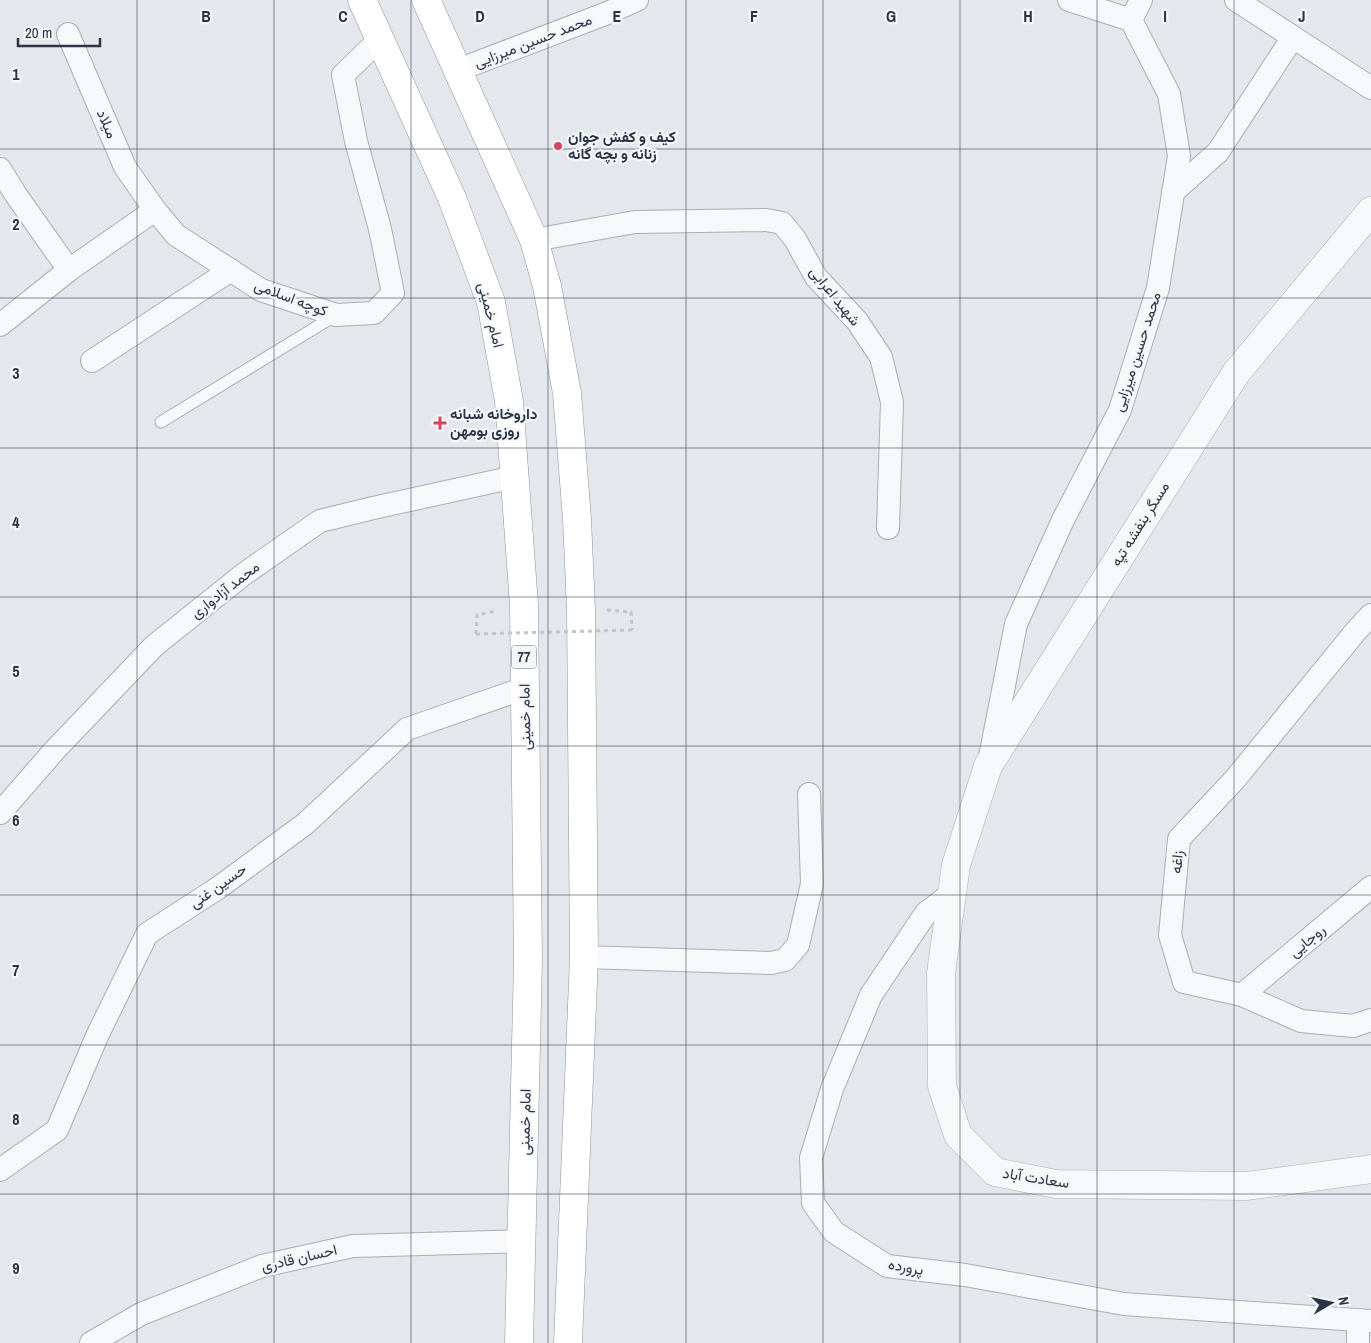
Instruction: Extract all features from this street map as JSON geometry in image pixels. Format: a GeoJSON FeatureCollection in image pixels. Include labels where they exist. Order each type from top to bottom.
{"type":"FeatureCollection","features":[{"type":"Feature","properties":{"kind":"highway","name":"امام خمینی"},"geometry":{"type":"LineString","coordinates":[[362,0],[452,198],[491,302],[509,401],[524,605],[528,960],[519,1343]]}},
{"type":"Feature","properties":{"kind":"highway"},"geometry":{"type":"LineString","coordinates":[[426,0],[534,240],[547,286],[567,393],[582,609],[584,957],[568,1343]]}},
{"type":"Feature","properties":{"kind":"street","name":"محمد حسین میرزایی"},"geometry":{"type":"LineString","coordinates":[[458,70],[637,0]]}},
{"type":"Feature","properties":{"kind":"street","name":"محمد حسین میرزایی"},"geometry":{"type":"LineString","coordinates":[[988,766],[1016,624],[1063,520],[1120,410],[1158,288],[1179,156],[1169,94],[1136,10],[1069,0]]}},
{"type":"Feature","properties":{"kind":"street"},"geometry":{"type":"LineString","coordinates":[[1236,0],[1371,88]]}},
{"type":"Feature","properties":{"kind":"street","name":"میلاد"},"geometry":{"type":"LineString","coordinates":[[68,34],[125,167],[155,210]]}},
{"type":"Feature","properties":{"kind":"street"},"geometry":{"type":"LineString","coordinates":[[1173,192],[1218,152],[1293,37]]}},
{"type":"Feature","properties":{"kind":"street","name":"کوچه اسلامی"},"geometry":{"type":"LineString","coordinates":[[155,210],[176,235],[261,290],[336,315],[374,313],[393,293],[380,229],[356,141],[343,75],[380,39]]}},
{"type":"Feature","properties":{"kind":"street"},"geometry":{"type":"LineString","coordinates":[[0,169],[69,270]]}},
{"type":"Feature","properties":{"kind":"street"},"geometry":{"type":"LineString","coordinates":[[0,325],[69,270],[155,210]]}},
{"type":"Feature","properties":{"kind":"street","name":"مسگر بنفشه تپه"},"geometry":{"type":"LineString","coordinates":[[956,865],[988,766],[1236,372],[1371,211]]}},
{"type":"Feature","properties":{"kind":"street","name":"شهید اعرابی"},"geometry":{"type":"LineString","coordinates":[[534,240],[635,222],[766,220],[782,223],[795,239],[816,277],[857,321],[881,357],[892,402],[888,528]]}},
{"type":"Feature","properties":{"kind":"street"},"geometry":{"type":"LineString","coordinates":[[92,361],[230,270]]}},
{"type":"Feature","properties":{"kind":"street","name":"محمد آزادواری"},"geometry":{"type":"LineString","coordinates":[[0,813],[54,751],[154,646],[244,574],[320,521],[515,477]]}},
{"type":"Feature","properties":{"kind":"street","name":"زاغه"},"geometry":{"type":"LineString","coordinates":[[1371,615],[1236,778],[1180,839],[1170,935],[1184,982],[1242,995],[1301,1021],[1353,1026],[1371,1020]]}},
{"type":"Feature","properties":{"kind":"street","name":"حسین غنی"},"geometry":{"type":"LineString","coordinates":[[0,1170],[57,1130],[98,1034],[147,934],[218,888],[305,824],[407,729],[525,688]]}},
{"type":"Feature","properties":{"kind":"street"},"geometry":{"type":"LineString","coordinates":[[584,957],[771,962],[785,960],[798,945],[812,884],[809,794]]}},
{"type":"Feature","properties":{"kind":"street","name":"سعادت آباد"},"geometry":{"type":"LineString","coordinates":[[956,865],[941,973],[942,1086],[958,1136],[995,1172],[1056,1184],[1247,1186],[1371,1169]]}},
{"type":"Feature","properties":{"kind":"street","name":"روجایی"},"geometry":{"type":"LineString","coordinates":[[1242,995],[1371,887]]}},
{"type":"Feature","properties":{"kind":"street","name":"پرورده"},"geometry":{"type":"LineString","coordinates":[[952,893],[926,913],[871,995],[832,1089],[811,1158],[813,1203],[834,1232],[887,1266],[965,1275],[1124,1304],[1365,1320]]}},
{"type":"Feature","properties":{"kind":"street","name":"احسان قادری"},"geometry":{"type":"LineString","coordinates":[[92,1343],[141,1314],[262,1266],[354,1246],[522,1241]]}},
{"type":"Feature","properties":{"kind":"street"},"geometry":{"type":"LineString","coordinates":[[1358,1343],[1365,1320]]}},
{"type":"Feature","properties":{"kind":"lane"},"geometry":{"type":"LineString","coordinates":[[161,422],[336,315]]}},
{"type":"Feature","properties":{"kind":"path"},"geometry":{"type":"LineString","coordinates":[[477,615],[476,634],[632,630],[631,612]]}},
{"type":"Feature","properties":{"kind":"place","name":"کیف و کفش جوان زنانه و بچه گانه"},"geometry":{"type":"Point","coordinates":[558,146]}},
{"type":"Feature","properties":{"kind":"place","name":"داروخانه شبانه روزی بومهن"},"geometry":{"type":"Point","coordinates":[440,423]}}]}
